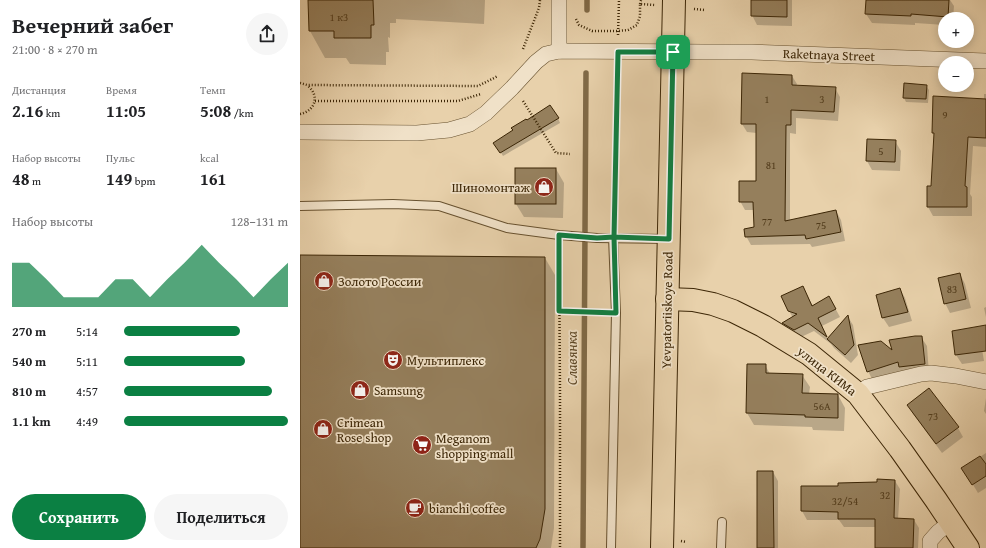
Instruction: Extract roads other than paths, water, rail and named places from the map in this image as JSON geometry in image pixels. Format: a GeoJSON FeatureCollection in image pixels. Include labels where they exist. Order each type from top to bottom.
{"type":"FeatureCollection","features":[{"type":"Feature","properties":{"kind":"main road","name":"Yevpatoriiskoye Road"},"geometry":{"type":"LineString","coordinates":[[662,548],[674,0]]}},
{"type":"Feature","properties":{"kind":"main road","name":"улица КИМа"},"geometry":{"type":"LineString","coordinates":[[667,300],[693,300],[713,304],[733,311],[763,326],[809,354],[858,394],[900,449],[968,548]]}},
{"type":"Feature","properties":{"kind":"street"},"geometry":{"type":"LineString","coordinates":[[300,132],[417,133],[449,130],[470,124],[486,114],[536,62],[546,54],[559,51],[560,0]]}},
{"type":"Feature","properties":{"kind":"street","name":"Raketnaya Street"},"geometry":{"type":"LineString","coordinates":[[559,51],[752,52],[986,61]]}},
{"type":"Feature","properties":{"kind":"street"},"geometry":{"type":"LineString","coordinates":[[858,394],[867,387],[931,373],[986,382]]}},
{"type":"Feature","properties":{"kind":"street"},"geometry":{"type":"LineString","coordinates":[[930,548],[930,541],[950,522]]}},
{"type":"Feature","properties":{"kind":"lane"},"geometry":{"type":"LineString","coordinates":[[300,206],[393,204],[439,206],[507,228],[559,235],[597,238],[614,237],[669,239]]}},
{"type":"Feature","properties":{"kind":"lane"},"geometry":{"type":"LineString","coordinates":[[611,548],[616,313],[614,237]]}},
{"type":"Feature","properties":{"kind":"lane"},"geometry":{"type":"LineString","coordinates":[[721,548],[722,522]]}},
{"type":"Feature","properties":{"kind":"waterway","name":"Славянка"},"geometry":{"type":"LineString","coordinates":[[587,0],[587,10]]}},
{"type":"Feature","properties":{"kind":"waterway","name":"Славянка"},"geometry":{"type":"LineString","coordinates":[[583,547],[586,73]]}},
{"type":"Feature","properties":{"kind":"place","name":"Шиномонтаж"},"geometry":{"type":"Point","coordinates":[544,187]}},
{"type":"Feature","properties":{"kind":"place","name":"Золото России"},"geometry":{"type":"Point","coordinates":[324,281]}},
{"type":"Feature","properties":{"kind":"place","name":"Мультиплекс"},"geometry":{"type":"Point","coordinates":[393,360]}},
{"type":"Feature","properties":{"kind":"place","name":"Samsung"},"geometry":{"type":"Point","coordinates":[360,390]}},
{"type":"Feature","properties":{"kind":"place","name":"Crimean Rose shop"},"geometry":{"type":"Point","coordinates":[323,429]}},
{"type":"Feature","properties":{"kind":"place","name":"Meganom shopping mall"},"geometry":{"type":"Point","coordinates":[422,445]}},
{"type":"Feature","properties":{"kind":"place","name":"bianchi coffee"},"geometry":{"type":"Point","coordinates":[415,508]}}]}
